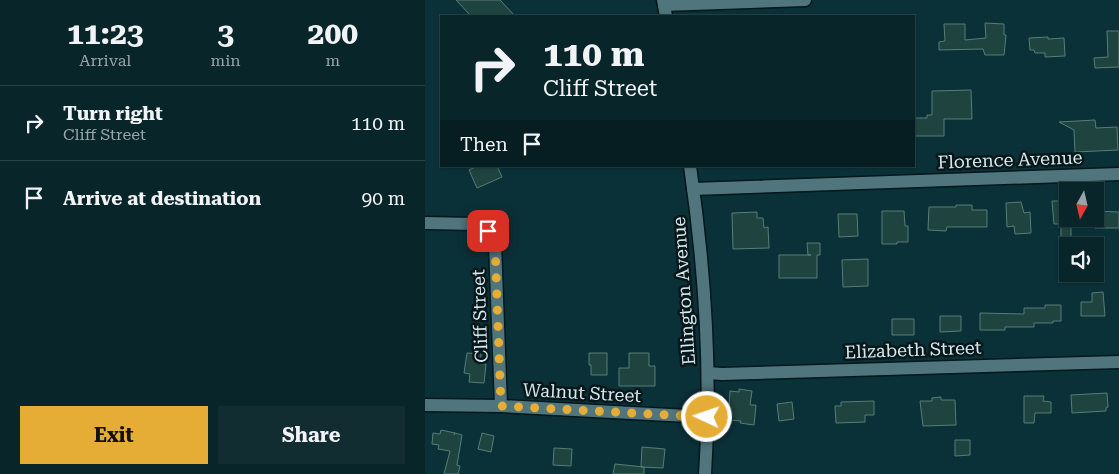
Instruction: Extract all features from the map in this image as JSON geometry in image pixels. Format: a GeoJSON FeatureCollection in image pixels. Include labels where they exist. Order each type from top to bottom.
{"type":"FeatureCollection","features":[{"type":"Feature","properties":{"kind":"street"},"geometry":{"type":"LineString","coordinates":[[664,7],[805,0]]}},
{"type":"Feature","properties":{"kind":"street","name":"Ellington Avenue"},"geometry":{"type":"LineString","coordinates":[[690,167],[704,285],[708,372],[705,474]]}},
{"type":"Feature","properties":{"kind":"street","name":"Florence Avenue"},"geometry":{"type":"LineString","coordinates":[[693,188],[1119,174]]}},
{"type":"Feature","properties":{"kind":"street","name":"Cliff Street"},"geometry":{"type":"LineString","coordinates":[[425,223],[476,224],[488,231],[495,244],[501,406]]}},
{"type":"Feature","properties":{"kind":"street","name":"Elizabeth Street"},"geometry":{"type":"LineString","coordinates":[[708,372],[732,373],[1119,362]]}},
{"type":"Feature","properties":{"kind":"street","name":"Walnut Street"},"geometry":{"type":"LineString","coordinates":[[425,405],[501,406],[707,417]]}},
{"type":"Feature","properties":{"kind":"building"},"geometry":{"type":"Polygon","coordinates":[[[456,0],[500,0],[514,15],[470,15],[456,0]]]}},
{"type":"Feature","properties":{"kind":"building"},"geometry":{"type":"Polygon","coordinates":[[[985,23],[1004,24],[1004,35],[1006,35],[1004,55],[985,55],[983,49],[939,50],[939,42],[945,41],[944,24],[965,24],[965,40],[986,38],[985,23]]]}},
{"type":"Feature","properties":{"kind":"building"},"geometry":{"type":"Polygon","coordinates":[[[1107,31],[1119,31],[1119,67],[1095,68],[1094,58],[1108,57],[1107,31]]]}},
{"type":"Feature","properties":{"kind":"building"},"geometry":{"type":"Polygon","coordinates":[[[1048,37],[1048,39],[1064,38],[1065,56],[1045,57],[1045,53],[1035,53],[1034,50],[1030,50],[1029,38],[1048,37]]]}},
{"type":"Feature","properties":{"kind":"building"},"geometry":{"type":"Polygon","coordinates":[[[971,90],[972,119],[944,119],[944,136],[915,136],[915,118],[927,118],[927,115],[932,115],[932,91],[971,90]]]}},
{"type":"Feature","properties":{"kind":"building"},"geometry":{"type":"Polygon","coordinates":[[[1095,120],[1096,128],[1117,127],[1118,150],[1075,152],[1074,130],[1059,122],[1095,120]]]}},
{"type":"Feature","properties":{"kind":"building"},"geometry":{"type":"Polygon","coordinates":[[[475,167],[497,167],[502,177],[477,188],[469,170],[475,167]]]}},
{"type":"Feature","properties":{"kind":"building"},"geometry":{"type":"Polygon","coordinates":[[[1052,201],[1059,201],[1059,224],[1054,224],[1052,201]]]}},
{"type":"Feature","properties":{"kind":"building"},"geometry":{"type":"Polygon","coordinates":[[[1021,202],[1024,213],[1030,212],[1031,233],[1015,234],[1014,226],[1007,227],[1006,203],[1021,202]]]}},
{"type":"Feature","properties":{"kind":"building"},"geometry":{"type":"Polygon","coordinates":[[[956,205],[972,205],[972,210],[987,210],[987,227],[947,227],[946,231],[928,230],[929,207],[956,207],[956,205]]]}},
{"type":"Feature","properties":{"kind":"building"},"geometry":{"type":"Polygon","coordinates":[[[882,211],[904,211],[905,226],[908,226],[908,242],[882,244],[882,211]]]}},
{"type":"Feature","properties":{"kind":"building"},"geometry":{"type":"Polygon","coordinates":[[[1104,211],[1119,212],[1119,228],[1104,228],[1104,211]]]}},
{"type":"Feature","properties":{"kind":"building"},"geometry":{"type":"Polygon","coordinates":[[[757,212],[757,218],[763,218],[764,228],[768,227],[769,248],[733,249],[732,213],[757,212]]]}},
{"type":"Feature","properties":{"kind":"building"},"geometry":{"type":"Polygon","coordinates":[[[838,214],[857,214],[858,236],[839,237],[838,214]]]}},
{"type":"Feature","properties":{"kind":"building"},"geometry":{"type":"Polygon","coordinates":[[[1061,228],[1071,228],[1071,237],[1061,237],[1061,228]]]}},
{"type":"Feature","properties":{"kind":"building"},"geometry":{"type":"Polygon","coordinates":[[[807,243],[820,243],[820,255],[817,255],[817,278],[779,278],[779,255],[808,255],[807,243]]]}},
{"type":"Feature","properties":{"kind":"building"},"geometry":{"type":"Polygon","coordinates":[[[868,259],[868,286],[843,287],[842,260],[868,259]]]}},
{"type":"Feature","properties":{"kind":"building"},"geometry":{"type":"Polygon","coordinates":[[[1103,292],[1105,316],[1081,316],[1081,302],[1092,302],[1092,293],[1103,292]]]}},
{"type":"Feature","properties":{"kind":"building"},"geometry":{"type":"Polygon","coordinates":[[[1045,305],[1061,305],[1061,321],[1034,323],[1034,327],[1005,327],[1005,330],[980,330],[980,313],[1024,314],[1024,308],[1045,308],[1045,305]]]}},
{"type":"Feature","properties":{"kind":"building"},"geometry":{"type":"Polygon","coordinates":[[[940,316],[961,316],[961,331],[940,332],[940,316]]]}},
{"type":"Feature","properties":{"kind":"building"},"geometry":{"type":"Polygon","coordinates":[[[892,319],[914,319],[914,335],[892,335],[892,319]]]}},
{"type":"Feature","properties":{"kind":"building"},"geometry":{"type":"Polygon","coordinates":[[[467,353],[481,354],[480,364],[486,364],[484,383],[469,382],[470,374],[464,373],[467,353]]]}},
{"type":"Feature","properties":{"kind":"building"},"geometry":{"type":"Polygon","coordinates":[[[589,353],[607,353],[607,375],[591,375],[589,353]]]}},
{"type":"Feature","properties":{"kind":"building"},"geometry":{"type":"Polygon","coordinates":[[[629,353],[649,353],[649,366],[655,366],[655,386],[619,386],[619,368],[629,368],[629,353]]]}},
{"type":"Feature","properties":{"kind":"building"},"geometry":{"type":"Polygon","coordinates":[[[739,389],[752,391],[750,405],[756,405],[754,425],[728,420],[730,391],[739,392],[739,389]]]}},
{"type":"Feature","properties":{"kind":"building"},"geometry":{"type":"Polygon","coordinates":[[[1107,393],[1108,407],[1106,411],[1072,413],[1071,395],[1107,393]]]}},
{"type":"Feature","properties":{"kind":"building"},"geometry":{"type":"Polygon","coordinates":[[[1024,396],[1044,396],[1043,401],[1051,402],[1051,413],[1035,413],[1034,423],[1024,423],[1024,396]]]}},
{"type":"Feature","properties":{"kind":"building"},"geometry":{"type":"Polygon","coordinates":[[[941,397],[941,400],[955,400],[956,425],[923,426],[920,401],[932,401],[932,398],[941,397]]]}},
{"type":"Feature","properties":{"kind":"building"},"geometry":{"type":"Polygon","coordinates":[[[874,401],[874,415],[865,415],[865,422],[836,423],[835,406],[841,406],[841,402],[874,401]]]}},
{"type":"Feature","properties":{"kind":"building"},"geometry":{"type":"Polygon","coordinates":[[[792,402],[794,419],[779,421],[777,404],[792,402]]]}},
{"type":"Feature","properties":{"kind":"building"},"geometry":{"type":"Polygon","coordinates":[[[441,430],[462,435],[457,465],[460,466],[458,474],[444,474],[450,451],[438,449],[439,445],[432,444],[433,433],[440,434],[441,430]]]}},
{"type":"Feature","properties":{"kind":"building"},"geometry":{"type":"Polygon","coordinates":[[[482,433],[494,436],[491,452],[478,449],[482,433]]]}},
{"type":"Feature","properties":{"kind":"building"},"geometry":{"type":"Polygon","coordinates":[[[955,440],[970,440],[970,455],[955,456],[955,440]]]}},
{"type":"Feature","properties":{"kind":"building"},"geometry":{"type":"Polygon","coordinates":[[[642,447],[665,449],[663,468],[641,467],[642,447]]]}},
{"type":"Feature","properties":{"kind":"building"},"geometry":{"type":"Polygon","coordinates":[[[554,448],[572,449],[571,466],[553,465],[554,448]]]}},
{"type":"Feature","properties":{"kind":"building"},"geometry":{"type":"Polygon","coordinates":[[[615,464],[644,467],[644,474],[613,474],[615,464]]]}},
{"type":"Feature","properties":{"kind":"route"},"geometry":{"type":"LineString","coordinates":[[488,231],[495,244],[501,406],[707,417]]}}]}
